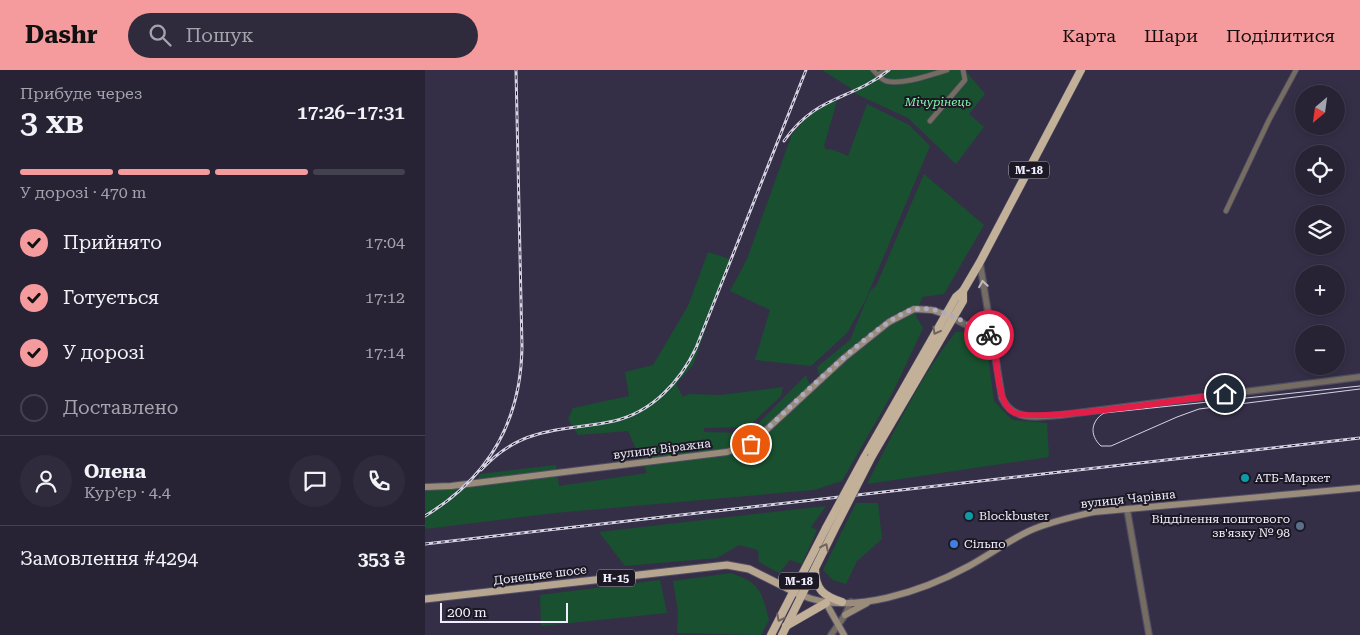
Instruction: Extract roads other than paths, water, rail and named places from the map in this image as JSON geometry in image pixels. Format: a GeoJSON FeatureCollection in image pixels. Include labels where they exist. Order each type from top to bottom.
{"type":"FeatureCollection","features":[{"type":"Feature","properties":{"kind":"highway","name":"М-18"},"geometry":{"type":"LineString","coordinates":[[771,635],[815,568],[830,529],[949,316],[956,297],[963,291],[980,262],[1081,70]]}},
{"type":"Feature","properties":{"kind":"highway","name":"М-18"},"geometry":{"type":"LineString","coordinates":[[784,632],[798,593],[864,458],[949,316]]}},
{"type":"Feature","properties":{"kind":"highway"},"geometry":{"type":"LineString","coordinates":[[815,568],[817,587],[823,594],[842,602]]}},
{"type":"Feature","properties":{"kind":"highway"},"geometry":{"type":"LineString","coordinates":[[784,632],[827,603]]}},
{"type":"Feature","properties":{"kind":"main road","name":"вулиця Віражна"},"geometry":{"type":"LineString","coordinates":[[425,487],[451,486],[727,452],[751,444],[844,358],[889,322],[914,309],[932,310],[949,316]]}},
{"type":"Feature","properties":{"kind":"main road","name":"вулиця Чарівна"},"geometry":{"type":"LineString","coordinates":[[827,603],[875,600],[921,588],[955,573],[1029,531],[1094,512],[1360,488]]}},
{"type":"Feature","properties":{"kind":"main road","name":"Донецьке шосе"},"geometry":{"type":"LineString","coordinates":[[425,599],[727,565],[749,569],[798,593]]}},
{"type":"Feature","properties":{"kind":"main road"},"geometry":{"type":"LineString","coordinates":[[798,593],[827,603],[837,618],[838,627],[844,635]]}},
{"type":"Feature","properties":{"kind":"main road"},"geometry":{"type":"LineString","coordinates":[[845,615],[875,600]]}},
{"type":"Feature","properties":{"kind":"street"},"geometry":{"type":"LineString","coordinates":[[873,70],[889,81],[909,80],[947,70]]}},
{"type":"Feature","properties":{"kind":"street"},"geometry":{"type":"LineString","coordinates":[[878,75],[885,70]]}},
{"type":"Feature","properties":{"kind":"street"},"geometry":{"type":"LineString","coordinates":[[930,121],[965,80],[963,70]]}},
{"type":"Feature","properties":{"kind":"street"},"geometry":{"type":"LineString","coordinates":[[1226,211],[1269,120],[1296,70]]}},
{"type":"Feature","properties":{"kind":"street"},"geometry":{"type":"LineString","coordinates":[[980,262],[1002,398],[1012,412],[1023,416],[1061,415],[1360,377]]}},
{"type":"Feature","properties":{"kind":"street","name":"вулиця Віражна"},"geometry":{"type":"LineString","coordinates":[[949,316],[994,340]]}},
{"type":"Feature","properties":{"kind":"street"},"geometry":{"type":"LineString","coordinates":[[1127,509],[1149,635]]}},
{"type":"Feature","properties":{"kind":"street"},"geometry":{"type":"LineString","coordinates":[[831,635],[838,627],[851,602]]}},
{"type":"Feature","properties":{"kind":"tram line"},"geometry":{"type":"LineString","coordinates":[[1360,386],[1104,413],[1096,420],[1093,433],[1101,446],[1111,446],[1199,409],[1360,389]]}},
{"type":"Feature","properties":{"kind":"railway"},"geometry":{"type":"LineString","coordinates":[[425,516],[467,484],[483,465],[497,445],[515,399],[520,374],[522,347],[516,70]]}},
{"type":"Feature","properties":{"kind":"railway"},"geometry":{"type":"LineString","coordinates":[[481,470],[506,449],[527,438],[554,430],[604,423],[628,417],[652,403],[673,384],[696,348],[806,70]]}},
{"type":"Feature","properties":{"kind":"railway"},"geometry":{"type":"LineString","coordinates":[[784,141],[796,126],[821,106],[861,88],[889,70]]}},
{"type":"Feature","properties":{"kind":"railway"},"geometry":{"type":"LineString","coordinates":[[425,544],[1360,438]]}},
{"type":"Feature","properties":{"kind":"place","name":"АТБ-Маркет"},"geometry":{"type":"Point","coordinates":[1245,478]}},
{"type":"Feature","properties":{"kind":"place","name":"Blockbuster"},"geometry":{"type":"Point","coordinates":[969,516]}},
{"type":"Feature","properties":{"kind":"place","name":"Відділення поштового зв'язку № 98"},"geometry":{"type":"Point","coordinates":[1300,526]}},
{"type":"Feature","properties":{"kind":"place","name":"Сільпо"},"geometry":{"type":"Point","coordinates":[954,544]}},
{"type":"Feature","properties":{"kind":"park label","name":"Мічурінець"},"geometry":{"type":"Point","coordinates":[938,102]}}]}
